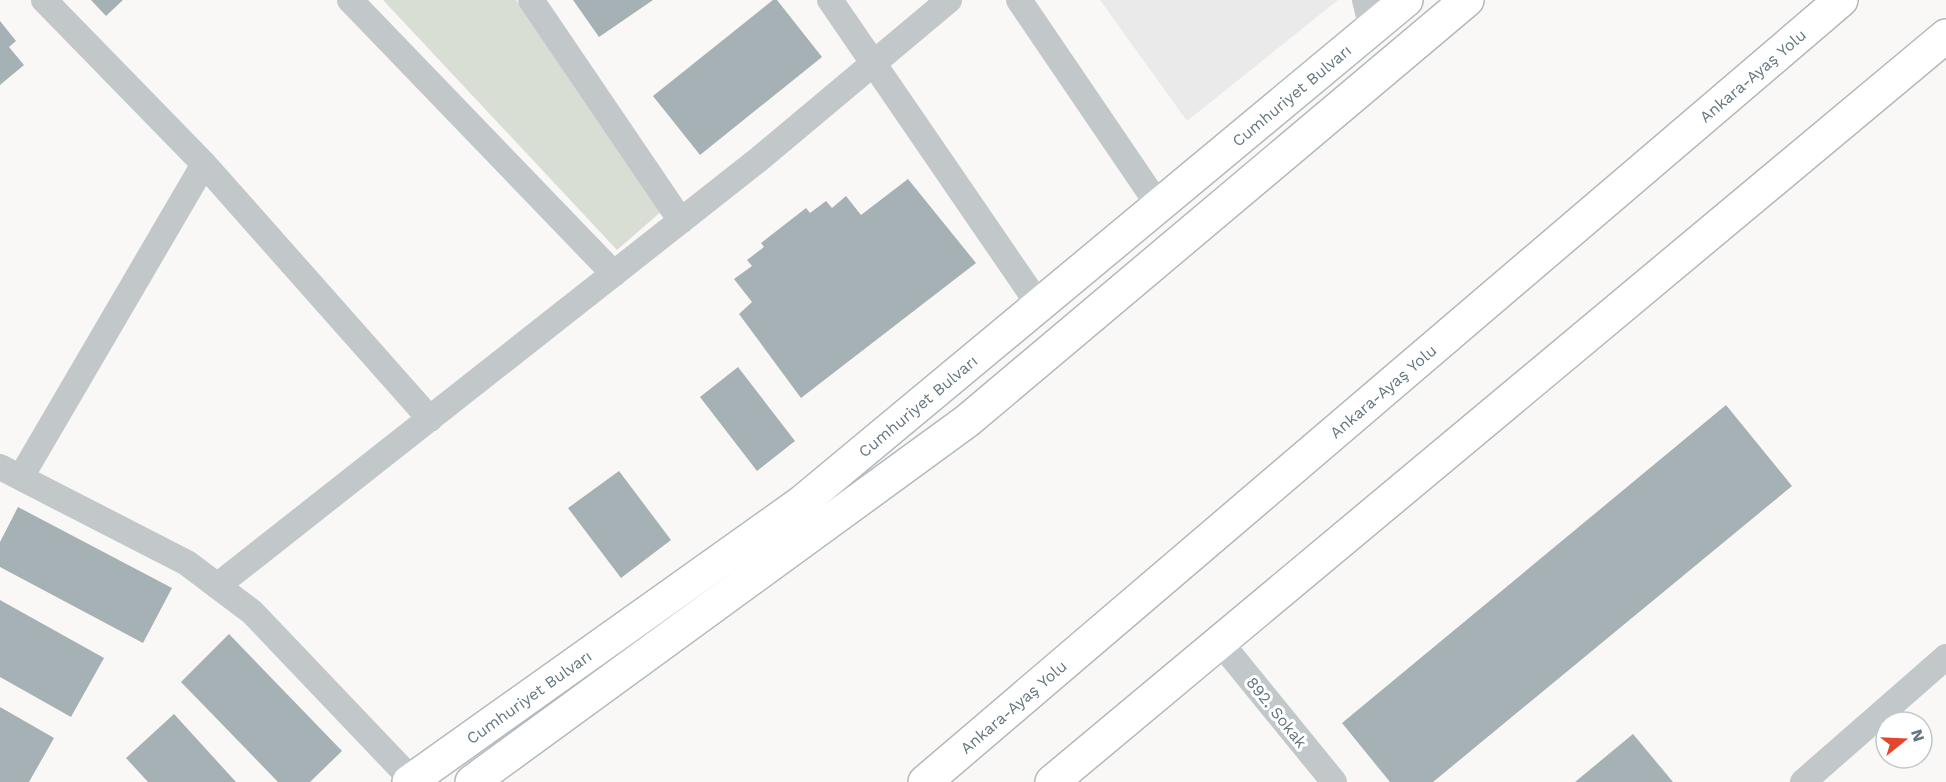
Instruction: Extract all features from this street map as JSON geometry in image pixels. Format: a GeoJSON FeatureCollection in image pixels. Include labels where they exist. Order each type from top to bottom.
{"type":"FeatureCollection","features":[{"type":"Feature","properties":{"kind":"main road","name":"Cumhuriyet Bulvarı"},"geometry":{"type":"LineString","coordinates":[[412,781],[801,503],[1159,206],[1369,14],[1406,0]]}},
{"type":"Feature","properties":{"kind":"main road","name":"Cumhuriyet Bulvarı"},"geometry":{"type":"LineString","coordinates":[[472,782],[967,421],[1467,0]]}},
{"type":"Feature","properties":{"kind":"main road","name":"Ankara-Ayaş Yolu"},"geometry":{"type":"LineString","coordinates":[[925,782],[1841,0]]}},
{"type":"Feature","properties":{"kind":"main road"},"geometry":{"type":"LineString","coordinates":[[1052,782],[1946,36]]}},
{"type":"Feature","properties":{"kind":"street"},"geometry":{"type":"LineString","coordinates":[[44,0],[204,164],[430,419]]}},
{"type":"Feature","properties":{"kind":"street"},"geometry":{"type":"LineString","coordinates":[[350,0],[614,274]]}},
{"type":"Feature","properties":{"kind":"street"},"geometry":{"type":"LineString","coordinates":[[531,0],[681,221]]}},
{"type":"Feature","properties":{"kind":"street"},"geometry":{"type":"LineString","coordinates":[[830,0],[1039,305]]}},
{"type":"Feature","properties":{"kind":"street"},"geometry":{"type":"LineString","coordinates":[[217,586],[681,221],[949,0]]}},
{"type":"Feature","properties":{"kind":"street"},"geometry":{"type":"LineString","coordinates":[[1019,0],[1159,206]]}},
{"type":"Feature","properties":{"kind":"street"},"geometry":{"type":"LineString","coordinates":[[204,164],[10,472],[187,563],[252,612],[412,781]]}},
{"type":"Feature","properties":{"kind":"street","name":"892. Sokak"},"geometry":{"type":"LineString","coordinates":[[1220,642],[1334,782]]}},
{"type":"Feature","properties":{"kind":"street"},"geometry":{"type":"LineString","coordinates":[[1803,782],[1946,657]]}},
{"type":"Feature","properties":{"kind":"shaded area"},"geometry":{"type":"Polygon","coordinates":[[[383,0],[516,0],[663,210],[617,250],[383,0]]]}},
{"type":"Feature","properties":{"kind":"shaded area"},"geometry":{"type":"Polygon","coordinates":[[[1100,0],[1338,0],[1187,121],[1100,0]]]}},
{"type":"Feature","properties":{"kind":"building"},"geometry":{"type":"Polygon","coordinates":[[[91,0],[123,0],[106,16],[91,0]]]}},
{"type":"Feature","properties":{"kind":"building"},"geometry":{"type":"Polygon","coordinates":[[[573,0],[653,0],[599,37],[573,0]]]}},
{"type":"Feature","properties":{"kind":"building"},"geometry":{"type":"Polygon","coordinates":[[[773,0],[777,0],[822,57],[700,155],[653,96],[773,0]]]}},
{"type":"Feature","properties":{"kind":"building"},"geometry":{"type":"Polygon","coordinates":[[[0,21],[16,41],[9,47],[24,65],[0,85],[0,21]]]}},
{"type":"Feature","properties":{"kind":"building"},"geometry":{"type":"Polygon","coordinates":[[[908,179],[976,263],[801,398],[739,314],[752,302],[734,279],[752,266],[747,260],[764,247],[761,243],[806,208],[810,213],[826,201],[832,208],[846,196],[861,215],[908,179]]]}},
{"type":"Feature","properties":{"kind":"building"},"geometry":{"type":"Polygon","coordinates":[[[738,367],[795,441],[757,471],[700,397],[738,367]]]}},
{"type":"Feature","properties":{"kind":"building"},"geometry":{"type":"Polygon","coordinates":[[[1726,405],[1792,486],[1433,782],[1390,782],[1342,723],[1726,405]]]}},
{"type":"Feature","properties":{"kind":"building"},"geometry":{"type":"Polygon","coordinates":[[[619,471],[671,540],[621,578],[568,508],[619,471]]]}},
{"type":"Feature","properties":{"kind":"building"},"geometry":{"type":"Polygon","coordinates":[[[18,507],[172,588],[143,643],[0,567],[0,542],[18,507]]]}},
{"type":"Feature","properties":{"kind":"building"},"geometry":{"type":"Polygon","coordinates":[[[0,600],[104,658],[71,717],[0,677],[0,600]]]}},
{"type":"Feature","properties":{"kind":"building"},"geometry":{"type":"Polygon","coordinates":[[[229,634],[342,751],[310,782],[278,782],[181,682],[229,634]]]}},
{"type":"Feature","properties":{"kind":"building"},"geometry":{"type":"Polygon","coordinates":[[[0,707],[54,738],[29,782],[0,782],[0,707]]]}},
{"type":"Feature","properties":{"kind":"building"},"geometry":{"type":"Polygon","coordinates":[[[174,714],[236,782],[148,782],[126,758],[174,714]]]}},
{"type":"Feature","properties":{"kind":"building"},"geometry":{"type":"Polygon","coordinates":[[[1633,734],[1673,782],[1575,782],[1633,734]]]}}]}
